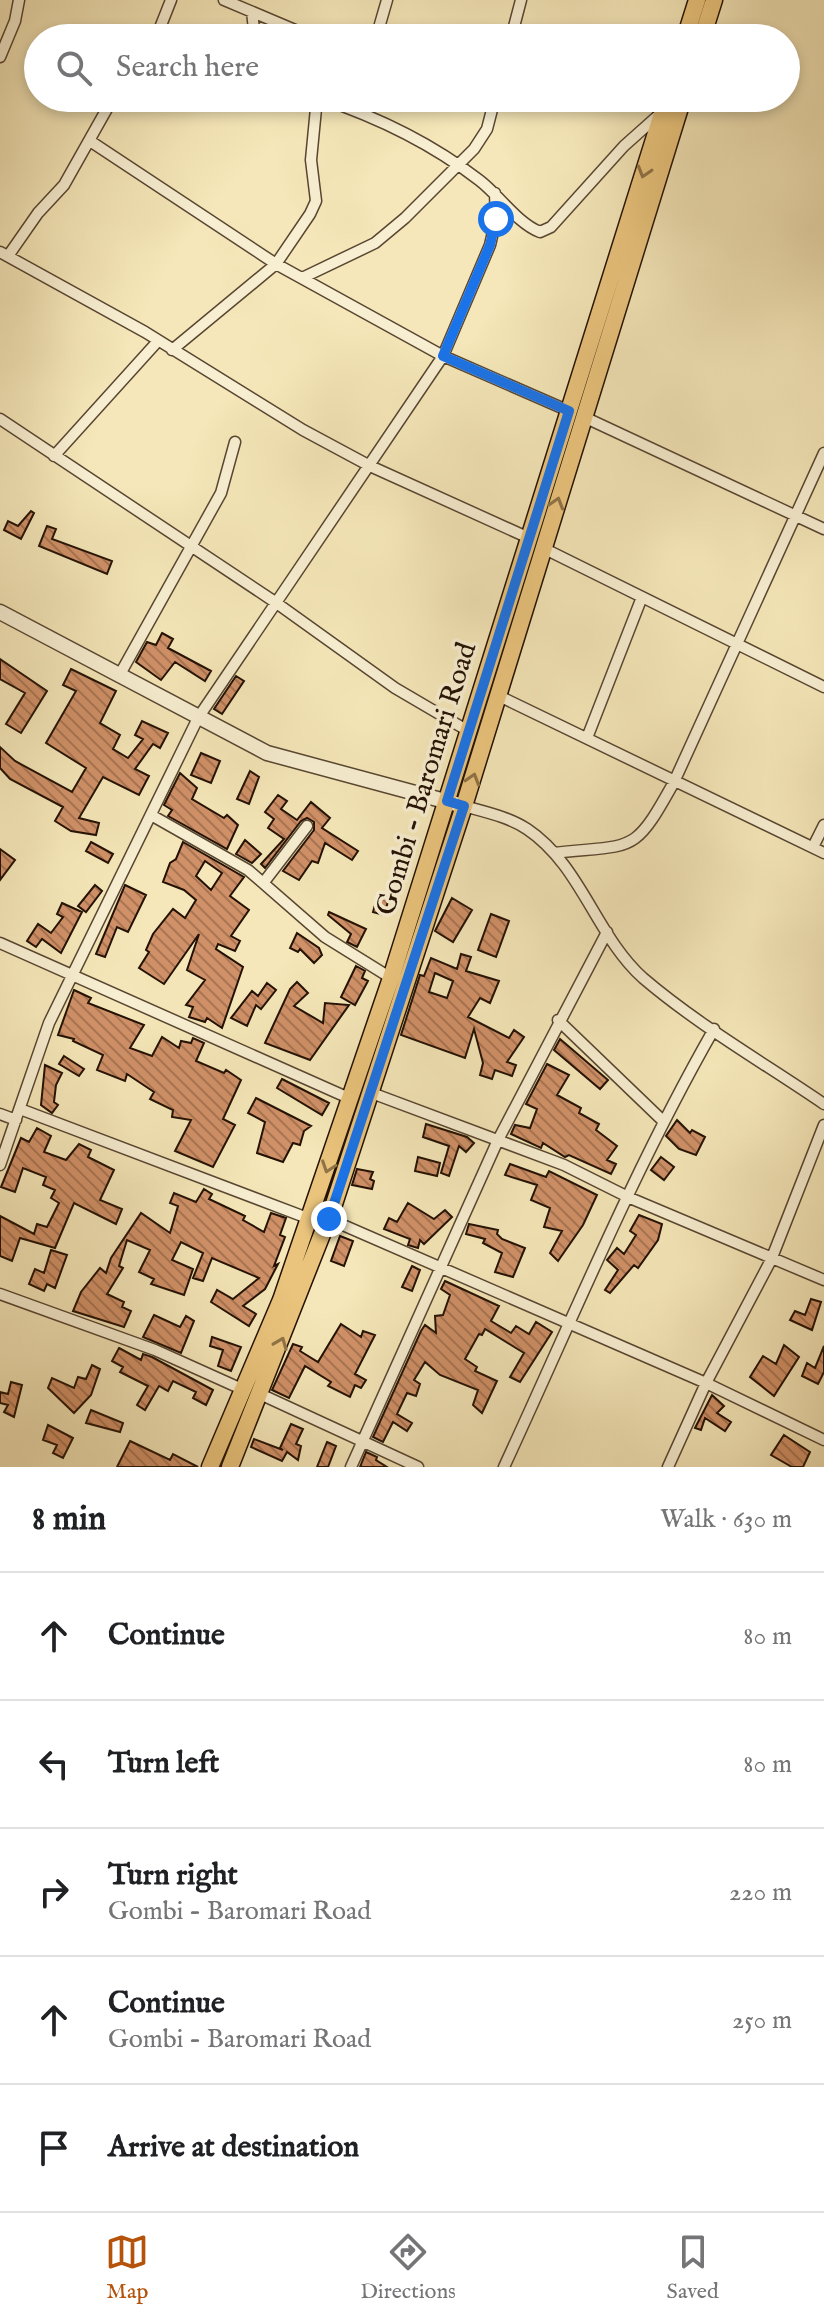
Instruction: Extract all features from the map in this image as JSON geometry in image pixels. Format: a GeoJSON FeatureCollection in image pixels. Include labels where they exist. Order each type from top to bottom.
{"type":"FeatureCollection","features":[{"type":"Feature","properties":{"kind":"main road"},"geometry":{"type":"LineString","coordinates":[[689,24],[697,0]]}},
{"type":"Feature","properties":{"kind":"main road"},"geometry":{"type":"LineString","coordinates":[[706,24],[714,0]]}},
{"type":"Feature","properties":{"kind":"main road","name":"Gombi - Baromari Road"},"geometry":{"type":"LineString","coordinates":[[230,1467],[252,1392],[391,978],[499,696],[663,112]]}},
{"type":"Feature","properties":{"kind":"main road","name":"Gombi - Baromari Road"},"geometry":{"type":"LineString","coordinates":[[210,1467],[252,1392],[329,1219],[456,804],[470,732],[529,538],[576,414],[678,112]]}},
{"type":"Feature","properties":{"kind":"street"},"geometry":{"type":"LineString","coordinates":[[0,57],[15,21],[19,0]]}},
{"type":"Feature","properties":{"kind":"street"},"geometry":{"type":"LineString","coordinates":[[162,24],[171,0]]}},
{"type":"Feature","properties":{"kind":"street"},"geometry":{"type":"LineString","coordinates":[[224,0],[281,24]]}},
{"type":"Feature","properties":{"kind":"street"},"geometry":{"type":"LineString","coordinates":[[380,24],[387,0]]}},
{"type":"Feature","properties":{"kind":"street"},"geometry":{"type":"LineString","coordinates":[[515,24],[521,0]]}},
{"type":"Feature","properties":{"kind":"street"},"geometry":{"type":"LineString","coordinates":[[252,12],[253,24]]}},
{"type":"Feature","properties":{"kind":"street"},"geometry":{"type":"LineString","coordinates":[[106,112],[64,185],[4,254],[370,466],[529,538]]}},
{"type":"Feature","properties":{"kind":"street"},"geometry":{"type":"LineString","coordinates":[[172,350],[276,264],[316,201],[311,160],[316,112]]}},
{"type":"Feature","properties":{"kind":"street"},"geometry":{"type":"LineString","coordinates":[[361,112],[376,117],[456,166],[495,193],[534,229],[546,231],[658,112]]}},
{"type":"Feature","properties":{"kind":"street"},"geometry":{"type":"LineString","coordinates":[[302,278],[375,243],[405,218],[481,140],[490,112]]}},
{"type":"Feature","properties":{"kind":"street"},"geometry":{"type":"LineString","coordinates":[[90,141],[276,264],[443,356],[824,529]]}},
{"type":"Feature","properties":{"kind":"street"},"geometry":{"type":"LineString","coordinates":[[0,1165],[49,1023],[198,718],[443,356],[490,245],[496,219],[495,193]]}},
{"type":"Feature","properties":{"kind":"street"},"geometry":{"type":"LineString","coordinates":[[54,456],[158,341]]}},
{"type":"Feature","properties":{"kind":"street"},"geometry":{"type":"LineString","coordinates":[[0,419],[136,512],[193,546],[395,688],[470,732]]}},
{"type":"Feature","properties":{"kind":"street"},"geometry":{"type":"LineString","coordinates":[[119,676],[221,493],[235,442]]}},
{"type":"Feature","properties":{"kind":"street"},"geometry":{"type":"LineString","coordinates":[[554,853],[634,842],[648,829],[674,782],[824,453]]}},
{"type":"Feature","properties":{"kind":"street"},"geometry":{"type":"LineString","coordinates":[[543,548],[824,687]]}},
{"type":"Feature","properties":{"kind":"street"},"geometry":{"type":"LineString","coordinates":[[587,738],[642,597]]}},
{"type":"Feature","properties":{"kind":"street"},"geometry":{"type":"LineString","coordinates":[[0,612],[267,753],[456,804],[526,828],[554,853],[618,951],[644,978],[824,1104]]}},
{"type":"Feature","properties":{"kind":"street"},"geometry":{"type":"LineString","coordinates":[[499,696],[824,853]]}},
{"type":"Feature","properties":{"kind":"street"},"geometry":{"type":"LineString","coordinates":[[151,815],[217,850],[264,882],[278,899],[325,937],[391,978]]}},
{"type":"Feature","properties":{"kind":"street"},"geometry":{"type":"LineString","coordinates":[[813,847],[824,825]]}},
{"type":"Feature","properties":{"kind":"street"},"geometry":{"type":"LineString","coordinates":[[264,882],[307,826]]}},
{"type":"Feature","properties":{"kind":"street"},"geometry":{"type":"LineString","coordinates":[[351,1467],[498,1140],[558,1020],[607,932]]}},
{"type":"Feature","properties":{"kind":"street"},"geometry":{"type":"LineString","coordinates":[[0,943],[351,1099]]}},
{"type":"Feature","properties":{"kind":"street"},"geometry":{"type":"LineString","coordinates":[[558,1020],[662,1120]]}},
{"type":"Feature","properties":{"kind":"street"},"geometry":{"type":"LineString","coordinates":[[504,1467],[630,1198],[662,1120],[714,1029]]}},
{"type":"Feature","properties":{"kind":"street"},"geometry":{"type":"LineString","coordinates":[[369,1092],[564,1165],[630,1198],[824,1280]]}},
{"type":"Feature","properties":{"kind":"street"},"geometry":{"type":"LineString","coordinates":[[20,1109],[310,1219]]}},
{"type":"Feature","properties":{"kind":"street"},"geometry":{"type":"LineString","coordinates":[[0,1114],[16,1120]]}},
{"type":"Feature","properties":{"kind":"street"},"geometry":{"type":"LineString","coordinates":[[668,1467],[706,1383],[771,1260],[824,1125]]}},
{"type":"Feature","properties":{"kind":"street"},"geometry":{"type":"LineString","coordinates":[[329,1219],[571,1322],[824,1440]]}},
{"type":"Feature","properties":{"kind":"street"},"geometry":{"type":"LineString","coordinates":[[0,1294],[155,1350],[418,1467]]}},
{"type":"Feature","properties":{"kind":"building"},"geometry":{"type":"Polygon","coordinates":[[[31,511],[34,513],[21,539],[4,530],[8,521],[18,526],[31,511]]]}},
{"type":"Feature","properties":{"kind":"building"},"geometry":{"type":"Polygon","coordinates":[[[47,526],[56,529],[52,539],[112,561],[107,574],[39,546],[47,526]]]}},
{"type":"Feature","properties":{"kind":"building"},"geometry":{"type":"Polygon","coordinates":[[[162,633],[173,639],[168,648],[211,671],[205,681],[175,662],[161,680],[136,662],[147,642],[156,645],[162,633]]]}},
{"type":"Feature","properties":{"kind":"building"},"geometry":{"type":"Polygon","coordinates":[[[0,659],[47,691],[21,733],[6,724],[25,693],[0,679],[0,659]]]}},
{"type":"Feature","properties":{"kind":"building"},"geometry":{"type":"Polygon","coordinates":[[[71,669],[116,691],[100,723],[120,735],[113,749],[128,758],[143,739],[135,735],[142,721],[168,733],[160,748],[153,744],[135,769],[149,776],[139,795],[103,777],[79,818],[99,823],[96,835],[71,831],[55,821],[63,807],[10,779],[0,768],[0,747],[15,761],[72,792],[86,768],[46,743],[76,691],[63,685],[71,669]]]}},
{"type":"Feature","properties":{"kind":"building"},"geometry":{"type":"Polygon","coordinates":[[[236,676],[244,681],[222,714],[214,709],[236,676]]]}},
{"type":"Feature","properties":{"kind":"building"},"geometry":{"type":"Polygon","coordinates":[[[201,753],[220,761],[211,783],[191,775],[201,753]]]}},
{"type":"Feature","properties":{"kind":"building"},"geometry":{"type":"Polygon","coordinates":[[[250,771],[259,777],[249,804],[237,799],[250,771]]]}},
{"type":"Feature","properties":{"kind":"building"},"geometry":{"type":"Polygon","coordinates":[[[180,773],[197,788],[192,799],[224,818],[227,815],[238,825],[227,849],[168,816],[172,810],[164,805],[180,773]]]}},
{"type":"Feature","properties":{"kind":"building"},"geometry":{"type":"Polygon","coordinates":[[[278,795],[287,801],[281,809],[297,820],[311,802],[330,818],[322,828],[358,851],[352,860],[325,843],[318,863],[312,861],[299,880],[283,871],[314,830],[314,822],[307,818],[301,821],[265,868],[261,864],[284,839],[268,828],[274,819],[265,812],[278,795]]]}},
{"type":"Feature","properties":{"kind":"building"},"geometry":{"type":"Polygon","coordinates":[[[245,840],[261,854],[252,863],[236,854],[245,840]]]}},
{"type":"Feature","properties":{"kind":"building"},"geometry":{"type":"Polygon","coordinates":[[[91,842],[113,854],[108,863],[86,851],[91,842]]]}},
{"type":"Feature","properties":{"kind":"building"},"geometry":{"type":"Polygon","coordinates":[[[183,842],[244,877],[230,896],[249,910],[231,936],[240,941],[235,951],[218,944],[216,949],[243,967],[222,1028],[207,1018],[205,1022],[189,1017],[193,1007],[186,1005],[205,980],[187,970],[199,934],[164,984],[139,968],[149,952],[146,950],[153,934],[173,909],[185,918],[196,900],[184,890],[163,882],[170,863],[176,859],[183,842]],[[205,861],[196,876],[211,890],[222,873],[205,861]]]}},
{"type":"Feature","properties":{"kind":"building"},"geometry":{"type":"Polygon","coordinates":[[[0,849],[15,860],[0,880],[0,849]]]}},
{"type":"Feature","properties":{"kind":"building"},"geometry":{"type":"Polygon","coordinates":[[[95,885],[102,891],[86,912],[78,906],[95,885]]]}},
{"type":"Feature","properties":{"kind":"building"},"geometry":{"type":"Polygon","coordinates":[[[125,885],[146,895],[128,932],[117,927],[105,957],[96,954],[125,885]]]}},
{"type":"Feature","properties":{"kind":"building"},"geometry":{"type":"Polygon","coordinates":[[[378,894],[389,898],[384,915],[373,912],[378,894]]]}},
{"type":"Feature","properties":{"kind":"building"},"geometry":{"type":"Polygon","coordinates":[[[452,898],[472,910],[453,942],[435,931],[452,898]]]}},
{"type":"Feature","properties":{"kind":"building"},"geometry":{"type":"Polygon","coordinates":[[[62,903],[82,912],[61,953],[42,939],[36,947],[27,941],[38,924],[51,933],[63,917],[57,914],[62,903]]]}},
{"type":"Feature","properties":{"kind":"building"},"geometry":{"type":"Polygon","coordinates":[[[329,912],[366,929],[357,947],[347,942],[351,934],[328,915],[329,912]]]}},
{"type":"Feature","properties":{"kind":"building"},"geometry":{"type":"Polygon","coordinates":[[[491,914],[509,921],[496,957],[478,950],[491,914]]]}},
{"type":"Feature","properties":{"kind":"building"},"geometry":{"type":"Polygon","coordinates":[[[297,933],[319,948],[322,955],[314,963],[300,949],[298,952],[290,948],[297,933]]]}},
{"type":"Feature","properties":{"kind":"building"},"geometry":{"type":"Polygon","coordinates":[[[461,954],[471,957],[466,971],[499,981],[490,1003],[480,998],[468,1017],[509,1038],[514,1030],[524,1037],[507,1062],[516,1065],[512,1076],[495,1070],[492,1079],[480,1075],[483,1063],[474,1029],[465,1058],[401,1035],[420,975],[424,976],[431,958],[457,969],[461,954]],[[435,973],[429,992],[447,998],[453,981],[435,973]]]}},
{"type":"Feature","properties":{"kind":"building"},"geometry":{"type":"Polygon","coordinates":[[[356,966],[365,971],[362,978],[368,981],[355,1005],[341,997],[356,966]]]}},
{"type":"Feature","properties":{"kind":"building"},"geometry":{"type":"Polygon","coordinates":[[[297,982],[308,993],[294,1006],[323,1023],[325,1003],[349,1005],[310,1060],[265,1043],[290,989],[297,982]]]}},
{"type":"Feature","properties":{"kind":"building"},"geometry":{"type":"Polygon","coordinates":[[[267,983],[276,990],[261,1009],[256,1005],[247,1026],[231,1018],[252,991],[258,996],[267,983]]]}},
{"type":"Feature","properties":{"kind":"building"},"geometry":{"type":"Polygon","coordinates":[[[74,990],[91,998],[88,1003],[144,1025],[130,1048],[152,1056],[162,1037],[179,1048],[181,1041],[191,1043],[193,1038],[204,1043],[196,1061],[224,1073],[226,1070],[241,1080],[223,1119],[235,1125],[213,1167],[175,1151],[191,1120],[172,1117],[173,1110],[150,1099],[154,1092],[127,1074],[125,1081],[97,1070],[103,1055],[74,1039],[58,1035],[74,990]]]}},
{"type":"Feature","properties":{"kind":"building"},"geometry":{"type":"Polygon","coordinates":[[[560,1039],[608,1080],[600,1089],[554,1050],[560,1039]]]}},
{"type":"Feature","properties":{"kind":"building"},"geometry":{"type":"Polygon","coordinates":[[[64,1056],[84,1069],[79,1076],[59,1064],[64,1056]]]}},
{"type":"Feature","properties":{"kind":"building"},"geometry":{"type":"Polygon","coordinates":[[[547,1064],[569,1075],[557,1095],[581,1108],[579,1113],[599,1124],[596,1130],[617,1146],[607,1160],[616,1164],[611,1174],[569,1155],[565,1157],[543,1143],[541,1148],[511,1134],[515,1125],[530,1128],[537,1109],[526,1104],[547,1064]]]}},
{"type":"Feature","properties":{"kind":"building"},"geometry":{"type":"Polygon","coordinates":[[[45,1065],[62,1073],[56,1085],[54,1102],[58,1105],[52,1113],[41,1105],[45,1065]]]}},
{"type":"Feature","properties":{"kind":"building"},"geometry":{"type":"Polygon","coordinates":[[[282,1079],[329,1103],[322,1115],[277,1088],[282,1079]]]}},
{"type":"Feature","properties":{"kind":"building"},"geometry":{"type":"Polygon","coordinates":[[[256,1098],[311,1126],[304,1131],[300,1145],[293,1143],[283,1162],[257,1153],[265,1122],[248,1113],[256,1098]]]}},
{"type":"Feature","properties":{"kind":"building"},"geometry":{"type":"Polygon","coordinates":[[[677,1120],[690,1133],[692,1130],[705,1137],[696,1155],[679,1149],[666,1136],[677,1120]]]}},
{"type":"Feature","properties":{"kind":"building"},"geometry":{"type":"Polygon","coordinates":[[[426,1124],[467,1137],[474,1143],[466,1152],[459,1146],[449,1176],[441,1173],[449,1146],[423,1137],[426,1124]]]}},
{"type":"Feature","properties":{"kind":"building"},"geometry":{"type":"Polygon","coordinates":[[[37,1128],[51,1136],[44,1152],[66,1160],[79,1144],[91,1150],[88,1157],[114,1170],[100,1200],[122,1209],[116,1224],[74,1203],[55,1248],[20,1238],[12,1261],[0,1256],[0,1216],[34,1234],[37,1224],[47,1227],[59,1203],[51,1198],[55,1190],[43,1185],[46,1177],[23,1168],[15,1192],[1,1187],[21,1138],[29,1142],[37,1128]]]}},
{"type":"Feature","properties":{"kind":"building"},"geometry":{"type":"Polygon","coordinates":[[[418,1157],[440,1163],[437,1176],[415,1171],[418,1157]]]}},
{"type":"Feature","properties":{"kind":"building"},"geometry":{"type":"Polygon","coordinates":[[[661,1157],[674,1167],[664,1180],[651,1170],[661,1157]]]}},
{"type":"Feature","properties":{"kind":"building"},"geometry":{"type":"Polygon","coordinates":[[[510,1164],[546,1177],[549,1171],[597,1195],[583,1225],[558,1261],[550,1253],[562,1231],[544,1227],[550,1208],[531,1200],[537,1185],[505,1175],[510,1164]]]}},
{"type":"Feature","properties":{"kind":"building"},"geometry":{"type":"Polygon","coordinates":[[[357,1169],[373,1172],[370,1179],[374,1181],[372,1189],[352,1185],[357,1169]]]}},
{"type":"Feature","properties":{"kind":"building"},"geometry":{"type":"Polygon","coordinates":[[[204,1189],[212,1194],[209,1199],[245,1216],[243,1220],[264,1232],[271,1213],[286,1218],[280,1235],[285,1237],[274,1266],[278,1264],[265,1289],[243,1306],[256,1314],[249,1326],[211,1302],[217,1290],[233,1299],[259,1278],[212,1258],[203,1281],[193,1278],[203,1253],[181,1242],[172,1260],[193,1269],[184,1295],[151,1284],[154,1279],[139,1272],[150,1250],[127,1240],[119,1266],[123,1268],[107,1294],[124,1302],[122,1307],[131,1311],[124,1327],[73,1311],[81,1292],[100,1268],[106,1273],[111,1258],[141,1213],[170,1233],[178,1206],[170,1203],[174,1193],[196,1202],[204,1189]]]}},
{"type":"Feature","properties":{"kind":"building"},"geometry":{"type":"Polygon","coordinates":[[[408,1203],[434,1219],[445,1210],[452,1217],[424,1244],[420,1240],[418,1248],[408,1245],[410,1239],[384,1229],[389,1218],[397,1222],[408,1203]]]}},
{"type":"Feature","properties":{"kind":"building"},"geometry":{"type":"Polygon","coordinates":[[[639,1215],[662,1224],[658,1240],[638,1268],[634,1265],[610,1293],[605,1290],[618,1270],[607,1260],[617,1248],[624,1254],[636,1235],[630,1231],[639,1215]]]}},
{"type":"Feature","properties":{"kind":"building"},"geometry":{"type":"Polygon","coordinates":[[[469,1224],[498,1230],[497,1234],[502,1239],[525,1248],[513,1277],[495,1272],[502,1253],[483,1243],[485,1239],[466,1234],[469,1224]]]}},
{"type":"Feature","properties":{"kind":"building"},"geometry":{"type":"Polygon","coordinates":[[[340,1236],[353,1241],[344,1266],[331,1261],[340,1236]]]}},
{"type":"Feature","properties":{"kind":"building"},"geometry":{"type":"Polygon","coordinates":[[[51,1250],[67,1255],[55,1288],[47,1284],[44,1291],[29,1284],[35,1269],[44,1273],[51,1250]]]}},
{"type":"Feature","properties":{"kind":"building"},"geometry":{"type":"Polygon","coordinates":[[[412,1266],[420,1270],[412,1291],[402,1287],[412,1266]]]}},
{"type":"Feature","properties":{"kind":"building"},"geometry":{"type":"Polygon","coordinates":[[[445,1281],[499,1306],[491,1321],[511,1333],[516,1326],[529,1334],[536,1322],[552,1332],[520,1382],[510,1377],[524,1353],[485,1329],[482,1335],[479,1334],[465,1359],[477,1367],[475,1371],[497,1381],[482,1413],[473,1405],[478,1390],[440,1375],[425,1362],[414,1380],[420,1384],[416,1396],[407,1393],[397,1414],[412,1423],[407,1431],[393,1422],[383,1442],[373,1437],[421,1331],[425,1325],[436,1333],[435,1316],[443,1315],[450,1295],[441,1289],[445,1281]]]}},
{"type":"Feature","properties":{"kind":"building"},"geometry":{"type":"Polygon","coordinates":[[[811,1299],[821,1302],[812,1330],[790,1320],[795,1311],[805,1315],[811,1299]]]}},
{"type":"Feature","properties":{"kind":"building"},"geometry":{"type":"Polygon","coordinates":[[[154,1315],[180,1327],[186,1316],[194,1321],[181,1353],[143,1337],[154,1315]]]}},
{"type":"Feature","properties":{"kind":"building"},"geometry":{"type":"Polygon","coordinates":[[[341,1324],[361,1337],[363,1331],[375,1335],[355,1374],[366,1380],[361,1388],[355,1385],[350,1397],[328,1386],[331,1382],[305,1366],[289,1398],[272,1390],[293,1344],[302,1347],[300,1351],[318,1362],[341,1324]]]}},
{"type":"Feature","properties":{"kind":"building"},"geometry":{"type":"Polygon","coordinates":[[[212,1337],[241,1347],[231,1371],[218,1366],[223,1350],[210,1346],[212,1337]]]}},
{"type":"Feature","properties":{"kind":"building"},"geometry":{"type":"Polygon","coordinates":[[[784,1345],[799,1357],[774,1396],[750,1377],[763,1356],[776,1364],[784,1345]]]}},
{"type":"Feature","properties":{"kind":"building"},"geometry":{"type":"Polygon","coordinates":[[[824,1346],[824,1372],[818,1384],[802,1376],[807,1363],[815,1368],[824,1346]]]}},
{"type":"Feature","properties":{"kind":"building"},"geometry":{"type":"Polygon","coordinates":[[[119,1348],[141,1360],[143,1354],[152,1357],[213,1390],[206,1405],[193,1398],[196,1392],[173,1381],[168,1391],[159,1386],[145,1410],[137,1405],[148,1386],[120,1372],[123,1367],[112,1361],[119,1348]]]}},
{"type":"Feature","properties":{"kind":"building"},"geometry":{"type":"Polygon","coordinates":[[[92,1365],[100,1369],[91,1395],[74,1413],[48,1388],[52,1378],[74,1388],[78,1377],[86,1379],[92,1365]]]}},
{"type":"Feature","properties":{"kind":"building"},"geometry":{"type":"Polygon","coordinates":[[[11,1382],[22,1385],[14,1417],[4,1412],[8,1405],[0,1403],[0,1392],[8,1394],[11,1382]]]}},
{"type":"Feature","properties":{"kind":"building"},"geometry":{"type":"Polygon","coordinates":[[[712,1395],[724,1406],[717,1413],[731,1422],[725,1431],[705,1418],[701,1430],[695,1428],[712,1395]]]}},
{"type":"Feature","properties":{"kind":"building"},"geometry":{"type":"Polygon","coordinates":[[[91,1410],[123,1423],[120,1432],[86,1423],[91,1410]]]}},
{"type":"Feature","properties":{"kind":"building"},"geometry":{"type":"Polygon","coordinates":[[[291,1424],[303,1429],[296,1444],[301,1446],[298,1460],[287,1452],[282,1461],[251,1447],[254,1439],[283,1450],[280,1448],[291,1424]]]}},
{"type":"Feature","properties":{"kind":"building"},"geometry":{"type":"Polygon","coordinates":[[[48,1425],[73,1438],[63,1458],[53,1453],[57,1445],[43,1440],[48,1425]]]}},
{"type":"Feature","properties":{"kind":"building"},"geometry":{"type":"Polygon","coordinates":[[[784,1435],[810,1452],[803,1467],[792,1467],[771,1455],[784,1435]]]}},
{"type":"Feature","properties":{"kind":"building"},"geometry":{"type":"Polygon","coordinates":[[[130,1441],[170,1460],[173,1454],[198,1467],[117,1467],[130,1441]]]}},
{"type":"Feature","properties":{"kind":"building"},"geometry":{"type":"Polygon","coordinates":[[[327,1442],[336,1446],[328,1467],[317,1467],[327,1442]]]}},
{"type":"Feature","properties":{"kind":"building"},"geometry":{"type":"Polygon","coordinates":[[[366,1452],[377,1457],[376,1460],[387,1467],[360,1467],[366,1452]]]}},
{"type":"Feature","properties":{"kind":"route"},"geometry":{"type":"LineString","coordinates":[[329,1219],[464,806],[447,801],[569,411],[443,356],[490,245],[496,219]]}}]}
